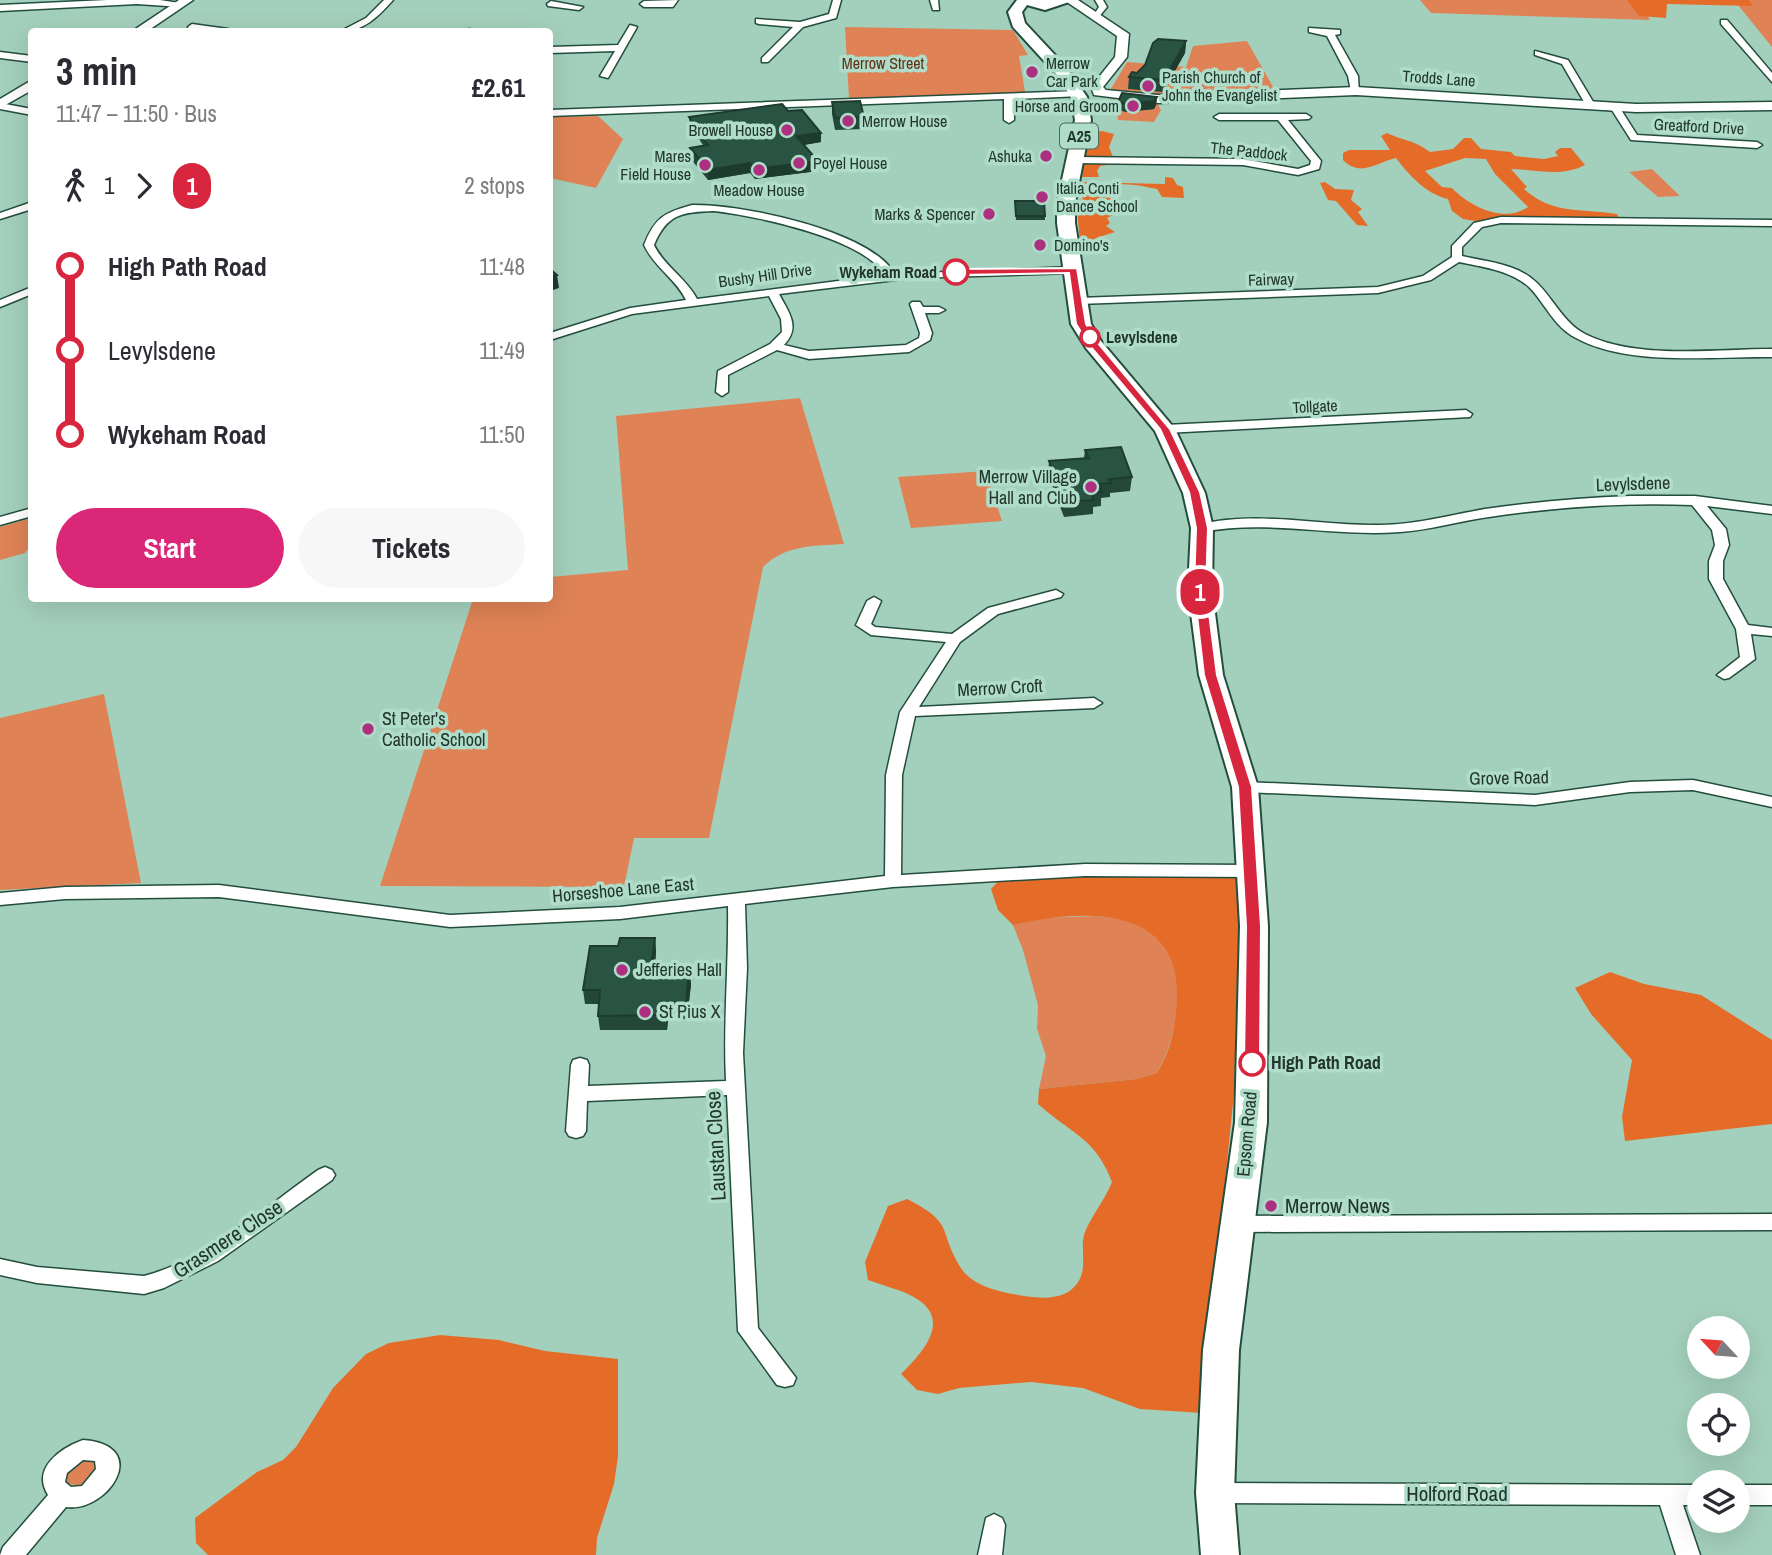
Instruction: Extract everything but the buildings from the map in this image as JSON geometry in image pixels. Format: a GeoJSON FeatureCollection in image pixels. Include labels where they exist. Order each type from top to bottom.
{"type":"FeatureCollection","features":[{"type":"Feature","properties":{"kind":"main road"},"geometry":{"type":"LineString","coordinates":[[1048,6],[1024,0],[1015,12],[1018,24],[1062,71],[1078,94]]}},
{"type":"Feature","properties":{"kind":"main road"},"geometry":{"type":"LineString","coordinates":[[1018,24],[1031,12],[1069,0]]}},
{"type":"Feature","properties":{"kind":"main road","name":"Epsom Road"},"geometry":{"type":"LineString","coordinates":[[1078,94],[1083,120],[1066,203],[1081,324],[1093,344],[1165,429],[1194,492],[1202,528],[1200,590],[1203,634],[1210,675],[1245,787],[1254,926],[1251,1122],[1221,1350],[1215,1493],[1220,1555]]}},
{"type":"Feature","properties":{"kind":"street"},"geometry":{"type":"LineString","coordinates":[[352,28],[369,20],[389,0]]}},
{"type":"Feature","properties":{"kind":"street"},"geometry":{"type":"LineString","coordinates":[[644,4],[673,4],[674,0]]}},
{"type":"Feature","properties":{"kind":"street"},"geometry":{"type":"LineString","coordinates":[[759,21],[800,25],[833,16],[837,0]]}},
{"type":"Feature","properties":{"kind":"street"},"geometry":{"type":"LineString","coordinates":[[1069,0],[1093,15]]}},
{"type":"Feature","properties":{"kind":"street"},"geometry":{"type":"LineString","coordinates":[[1048,6],[1093,15],[1103,7],[1100,0]]}},
{"type":"Feature","properties":{"kind":"street"},"geometry":{"type":"LineString","coordinates":[[0,8],[94,2],[184,2]]}},
{"type":"Feature","properties":{"kind":"street"},"geometry":{"type":"LineString","coordinates":[[143,28],[184,2]]}},
{"type":"Feature","properties":{"kind":"street"},"geometry":{"type":"LineString","coordinates":[[558,3],[579,7]]}},
{"type":"Feature","properties":{"kind":"street","name":"Trodds Lane"},"geometry":{"type":"LineString","coordinates":[[1093,15],[1123,34],[1126,47],[1114,68],[1097,87],[1098,92],[1104,94],[1158,99],[1356,91],[1615,107],[1772,106]]}},
{"type":"Feature","properties":{"kind":"street"},"geometry":{"type":"LineString","coordinates":[[1724,22],[1772,79]]}},
{"type":"Feature","properties":{"kind":"street"},"geometry":{"type":"LineString","coordinates":[[765,60],[800,25]]}},
{"type":"Feature","properties":{"kind":"street"},"geometry":{"type":"LineString","coordinates":[[192,27],[199,28]]}},
{"type":"Feature","properties":{"kind":"street"},"geometry":{"type":"LineString","coordinates":[[605,76],[633,27]]}},
{"type":"Feature","properties":{"kind":"street"},"geometry":{"type":"LineString","coordinates":[[1330,34],[1353,76],[1356,91]]}},
{"type":"Feature","properties":{"kind":"street"},"geometry":{"type":"LineString","coordinates":[[553,50],[622,48]]}},
{"type":"Feature","properties":{"kind":"street"},"geometry":{"type":"LineString","coordinates":[[1538,53],[1564,62],[1590,105]]}},
{"type":"Feature","properties":{"kind":"street"},"geometry":{"type":"LineString","coordinates":[[0,55],[28,58]]}},
{"type":"Feature","properties":{"kind":"street"},"geometry":{"type":"LineString","coordinates":[[0,105],[28,87]]}},
{"type":"Feature","properties":{"kind":"street"},"geometry":{"type":"LineString","coordinates":[[553,113],[1078,94]]}},
{"type":"Feature","properties":{"kind":"street"},"geometry":{"type":"LineString","coordinates":[[1009,96],[1009,120]]}},
{"type":"Feature","properties":{"kind":"street"},"geometry":{"type":"LineString","coordinates":[[0,105],[28,111]]}},
{"type":"Feature","properties":{"kind":"street","name":"Greatford Drive"},"geometry":{"type":"LineString","coordinates":[[1615,107],[1634,138],[1757,145]]}},
{"type":"Feature","properties":{"kind":"street","name":"The Paddock"},"geometry":{"type":"LineString","coordinates":[[1219,117],[1306,117]]}},
{"type":"Feature","properties":{"kind":"street","name":"The Paddock"},"geometry":{"type":"LineString","coordinates":[[1075,160],[1243,162],[1298,172],[1315,167],[1316,161],[1280,117]]}},
{"type":"Feature","properties":{"kind":"street"},"geometry":{"type":"LineString","coordinates":[[0,216],[28,206]]}},
{"type":"Feature","properties":{"kind":"street"},"geometry":{"type":"LineString","coordinates":[[692,303],[690,296],[664,270],[649,245],[650,234],[659,222],[699,208],[737,208],[829,237],[880,261],[892,277]]}},
{"type":"Feature","properties":{"kind":"street","name":"Fairway"},"geometry":{"type":"LineString","coordinates":[[1078,301],[1378,290],[1427,278],[1457,258],[1457,246],[1478,225],[1501,220],[1772,223]]}},
{"type":"Feature","properties":{"kind":"street"},"geometry":{"type":"LineString","coordinates":[[1457,258],[1511,273],[1530,283],[1559,319],[1593,342],[1616,348],[1650,351],[1772,353]]}},
{"type":"Feature","properties":{"kind":"street","name":"Bushy Hill Drive"},"geometry":{"type":"LineString","coordinates":[[553,336],[630,311],[892,277],[1073,270]]}},
{"type":"Feature","properties":{"kind":"street"},"geometry":{"type":"LineString","coordinates":[[0,304],[28,293]]}},
{"type":"Feature","properties":{"kind":"street"},"geometry":{"type":"LineString","coordinates":[[773,293],[788,322],[779,346]]}},
{"type":"Feature","properties":{"kind":"street"},"geometry":{"type":"LineString","coordinates":[[722,392],[722,374],[744,360],[779,346],[809,355],[909,348],[924,340],[926,333],[918,307],[939,310]]}},
{"type":"Feature","properties":{"kind":"street","name":"Tollgate"},"geometry":{"type":"LineString","coordinates":[[1165,429],[1466,414]]}},
{"type":"Feature","properties":{"kind":"street"},"geometry":{"type":"LineString","coordinates":[[1695,500],[1719,528],[1722,545],[1716,561],[1716,579],[1744,629],[1748,659],[1724,675]]}},
{"type":"Feature","properties":{"kind":"street","name":"Levylsdene"},"geometry":{"type":"LineString","coordinates":[[1202,528],[1262,523],[1402,528],[1486,513],[1600,501],[1695,500],[1772,510]]}},
{"type":"Feature","properties":{"kind":"street"},"geometry":{"type":"LineString","coordinates":[[0,521],[28,513]]}},
{"type":"Feature","properties":{"kind":"street","name":"Merrow Croft"},"geometry":{"type":"LineString","coordinates":[[893,881],[894,775],[908,712],[955,639],[993,611],[1056,594]]}},
{"type":"Feature","properties":{"kind":"street"},"geometry":{"type":"LineString","coordinates":[[874,601],[863,625],[871,631],[955,639]]}},
{"type":"Feature","properties":{"kind":"street"},"geometry":{"type":"LineString","coordinates":[[1744,629],[1772,632]]}},
{"type":"Feature","properties":{"kind":"street","name":"Merrow Croft"},"geometry":{"type":"LineString","coordinates":[[908,712],[1094,703]]}},
{"type":"Feature","properties":{"kind":"street","name":"Grove Road"},"geometry":{"type":"LineString","coordinates":[[1245,787],[1535,800],[1630,787],[1693,785],[1772,802]]}},
{"type":"Feature","properties":{"kind":"street","name":"Horseshoe Lane East"},"geometry":{"type":"LineString","coordinates":[[0,899],[65,893],[219,891],[450,921],[620,914],[893,881],[1085,870],[1251,871]]}},
{"type":"Feature","properties":{"kind":"street","name":"Laustan Close"},"geometry":{"type":"LineString","coordinates":[[736,898],[736,1088],[748,1331],[785,1378]]}},
{"type":"Feature","properties":{"kind":"street"},"geometry":{"type":"LineString","coordinates":[[576,1130],[580,1065]]}},
{"type":"Feature","properties":{"kind":"street"},"geometry":{"type":"LineString","coordinates":[[578,1094],[736,1088]]}},
{"type":"Feature","properties":{"kind":"street","name":"Grasmere Close"},"geometry":{"type":"LineString","coordinates":[[0,1267],[37,1275],[144,1285],[159,1283],[224,1247],[325,1175]]}},
{"type":"Feature","properties":{"kind":"street"},"geometry":{"type":"LineString","coordinates":[[1237,1224],[1772,1222]]}},
{"type":"Feature","properties":{"kind":"street","name":"Holford Road"},"geometry":{"type":"LineString","coordinates":[[1215,1493],[1687,1495]]}},
{"type":"Feature","properties":{"kind":"street"},"geometry":{"type":"LineString","coordinates":[[11,1555],[62,1495]]}},
{"type":"Feature","properties":{"kind":"street"},"geometry":{"type":"LineString","coordinates":[[1668,1495],[1688,1555]]}},
{"type":"Feature","properties":{"kind":"street"},"geometry":{"type":"LineString","coordinates":[[1750,1495],[1772,1495]]}},
{"type":"Feature","properties":{"kind":"street"},"geometry":{"type":"LineString","coordinates":[[990,1555],[994,1525]]}},
{"type":"Feature","properties":{"kind":"green space"},"geometry":{"type":"Polygon","coordinates":[[[1420,0],[1639,0],[1650,20],[1431,13],[1420,0]]]}},
{"type":"Feature","properties":{"kind":"green space"},"geometry":{"type":"Polygon","coordinates":[[[1734,0],[1772,0],[1772,47],[1734,0]]]}},
{"type":"Feature","properties":{"kind":"green space","name":"Merrow Street"},"geometry":{"type":"Polygon","coordinates":[[[845,27],[1013,30],[1028,55],[1019,56],[1025,92],[849,99],[845,27]]]}},
{"type":"Feature","properties":{"kind":"green space"},"geometry":{"type":"Polygon","coordinates":[[[1247,41],[1276,92],[1185,97],[1109,92],[1127,62],[1186,67],[1193,46],[1247,41]]]}},
{"type":"Feature","properties":{"kind":"green space"},"geometry":{"type":"Polygon","coordinates":[[[1113,99],[1157,103],[1161,110],[1154,122],[1118,120],[1117,112],[1099,106],[1101,102],[1113,99]]]}},
{"type":"Feature","properties":{"kind":"green space"},"geometry":{"type":"Polygon","coordinates":[[[598,116],[623,139],[596,188],[553,179],[553,117],[598,116]]]}},
{"type":"Feature","properties":{"kind":"green space"},"geometry":{"type":"Polygon","coordinates":[[[1652,169],[1680,196],[1658,197],[1629,172],[1652,169]]]}},
{"type":"Feature","properties":{"kind":"green space"},"geometry":{"type":"Polygon","coordinates":[[[800,398],[844,544],[811,546],[790,551],[763,567],[709,838],[634,838],[624,887],[380,886],[472,602],[553,602],[553,577],[628,570],[616,416],[800,398]]]}},
{"type":"Feature","properties":{"kind":"green space"},"geometry":{"type":"Polygon","coordinates":[[[986,471],[1002,521],[911,528],[898,477],[986,471]]]}},
{"type":"Feature","properties":{"kind":"green space"},"geometry":{"type":"Polygon","coordinates":[[[28,519],[28,550],[25,553],[0,560],[0,527],[28,519]]]}},
{"type":"Feature","properties":{"kind":"green space"},"geometry":{"type":"Polygon","coordinates":[[[104,694],[141,883],[0,890],[0,718],[104,694]]]}},
{"type":"Feature","properties":{"kind":"green space"},"geometry":{"type":"Polygon","coordinates":[[[1094,916],[1137,924],[1155,936],[1167,952],[1175,971],[1177,992],[1176,1014],[1166,1055],[1157,1073],[1137,1079],[1039,1089],[1046,1056],[1037,1029],[1038,1005],[1013,925],[1042,918],[1094,916]]]}},
{"type":"Feature","properties":{"kind":"green space"},"geometry":{"type":"Polygon","coordinates":[[[94,1459],[99,1467],[82,1487],[67,1483],[66,1471],[76,1460],[94,1459]]]}},
{"type":"Feature","properties":{"kind":"shaded area"},"geometry":{"type":"Polygon","coordinates":[[[1627,0],[1749,0],[1753,6],[1667,4],[1666,18],[1639,16],[1627,0]]]}},
{"type":"Feature","properties":{"kind":"shaded area"},"geometry":{"type":"Polygon","coordinates":[[[1102,131],[1114,134],[1109,147],[1113,157],[1107,160],[1108,165],[1100,166],[1097,171],[1099,177],[1082,177],[1085,141],[1091,133],[1102,131]]]}},
{"type":"Feature","properties":{"kind":"shaded area"},"geometry":{"type":"Polygon","coordinates":[[[1387,133],[1430,152],[1453,149],[1464,138],[1471,138],[1481,149],[1544,159],[1558,156],[1555,152],[1560,148],[1571,148],[1585,165],[1557,172],[1511,169],[1527,187],[1524,189],[1546,203],[1568,209],[1617,214],[1619,218],[1531,217],[1482,222],[1463,219],[1452,211],[1448,199],[1425,188],[1396,158],[1363,168],[1356,168],[1343,160],[1343,153],[1349,150],[1390,150],[1381,136],[1387,133]],[[1465,158],[1425,171],[1442,187],[1452,188],[1487,211],[1508,214],[1528,207],[1495,174],[1486,159],[1465,158]]]}},
{"type":"Feature","properties":{"kind":"shaded area"},"geometry":{"type":"Polygon","coordinates":[[[1165,177],[1173,178],[1177,185],[1183,187],[1184,198],[1162,197],[1157,189],[1136,185],[1114,185],[1101,190],[1106,197],[1115,199],[1115,214],[1107,218],[1110,223],[1106,226],[1115,232],[1096,238],[1098,243],[1080,244],[1077,208],[1083,202],[1079,182],[1165,184],[1165,177]]]}},
{"type":"Feature","properties":{"kind":"shaded area"},"geometry":{"type":"Polygon","coordinates":[[[1325,182],[1335,189],[1354,190],[1351,200],[1362,209],[1358,212],[1368,226],[1357,225],[1336,201],[1328,200],[1320,183],[1325,182]]]}},
{"type":"Feature","properties":{"kind":"shaded area"},"geometry":{"type":"Polygon","coordinates":[[[1240,871],[1234,1093],[1202,1413],[1140,1409],[1083,1388],[1031,1382],[959,1388],[938,1394],[917,1390],[901,1374],[926,1345],[933,1324],[931,1313],[910,1295],[868,1280],[865,1262],[888,1206],[907,1199],[933,1215],[943,1228],[965,1274],[984,1286],[1006,1293],[1043,1298],[1063,1295],[1071,1290],[1082,1273],[1084,1235],[1112,1182],[1090,1145],[1038,1104],[1039,1089],[1137,1079],[1157,1073],[1170,1045],[1174,1027],[1177,996],[1173,965],[1161,943],[1143,928],[1120,920],[1094,916],[1013,925],[998,910],[991,889],[1005,874],[1240,871]]]}},
{"type":"Feature","properties":{"kind":"shaded area"},"geometry":{"type":"Polygon","coordinates":[[[1610,972],[1644,984],[1701,995],[1772,1040],[1772,1124],[1625,1141],[1622,1117],[1632,1060],[1591,1014],[1575,988],[1610,972]]]}},
{"type":"Feature","properties":{"kind":"shaded area"},"geometry":{"type":"Polygon","coordinates":[[[440,1335],[499,1340],[545,1351],[618,1359],[618,1456],[614,1484],[597,1538],[596,1555],[208,1555],[196,1543],[195,1518],[257,1472],[283,1460],[296,1447],[333,1388],[366,1354],[389,1343],[440,1335]]]}},
{"type":"Feature","properties":{"kind":"bus line","name":"1"},"geometry":{"type":"LineString","coordinates":[[956,272],[1073,270],[1081,324],[1093,344],[1165,429],[1194,492],[1202,528],[1200,590],[1203,634],[1210,675],[1245,787],[1254,926],[1252,1063]]}},
{"type":"Feature","properties":{"kind":"place","name":"Merrow Car Park"},"geometry":{"type":"Point","coordinates":[1032,72]}},
{"type":"Feature","properties":{"kind":"place","name":"Parish Church of John the Evangelist"},"geometry":{"type":"Point","coordinates":[1148,86]}},
{"type":"Feature","properties":{"kind":"place","name":"Horse and Groom"},"geometry":{"type":"Point","coordinates":[1133,106]}},
{"type":"Feature","properties":{"kind":"place","name":"Merrow House"},"geometry":{"type":"Point","coordinates":[848,121]}},
{"type":"Feature","properties":{"kind":"place","name":"Browell House"},"geometry":{"type":"Point","coordinates":[787,130]}},
{"type":"Feature","properties":{"kind":"place","name":"Ashuka"},"geometry":{"type":"Point","coordinates":[1046,156]}},
{"type":"Feature","properties":{"kind":"place","name":"Poyel House"},"geometry":{"type":"Point","coordinates":[799,163]}},
{"type":"Feature","properties":{"kind":"place","name":"Mares Field House"},"geometry":{"type":"Point","coordinates":[705,165]}},
{"type":"Feature","properties":{"kind":"place","name":"Meadow House"},"geometry":{"type":"Point","coordinates":[759,170]}},
{"type":"Feature","properties":{"kind":"place","name":"Italia Conti Dance School"},"geometry":{"type":"Point","coordinates":[1042,197]}},
{"type":"Feature","properties":{"kind":"place","name":"Marks & Spencer"},"geometry":{"type":"Point","coordinates":[989,214]}},
{"type":"Feature","properties":{"kind":"place","name":"Domino's"},"geometry":{"type":"Point","coordinates":[1040,245]}},
{"type":"Feature","properties":{"kind":"place","name":"Wykeham Road"},"geometry":{"type":"Point","coordinates":[956,272]}},
{"type":"Feature","properties":{"kind":"place","name":"Levylsdene"},"geometry":{"type":"Point","coordinates":[1090,337]}},
{"type":"Feature","properties":{"kind":"place","name":"Merrow Village Hall and Club"},"geometry":{"type":"Point","coordinates":[1091,487]}},
{"type":"Feature","properties":{"kind":"place","name":"St Peter's Catholic School"},"geometry":{"type":"Point","coordinates":[368,729]}},
{"type":"Feature","properties":{"kind":"place","name":"Jefferies Hall"},"geometry":{"type":"Point","coordinates":[622,970]}},
{"type":"Feature","properties":{"kind":"place","name":"St Pius X"},"geometry":{"type":"Point","coordinates":[645,1012]}},
{"type":"Feature","properties":{"kind":"place","name":"High Path Road"},"geometry":{"type":"Point","coordinates":[1252,1063]}},
{"type":"Feature","properties":{"kind":"place","name":"Merrow News"},"geometry":{"type":"Point","coordinates":[1271,1206]}}]}
